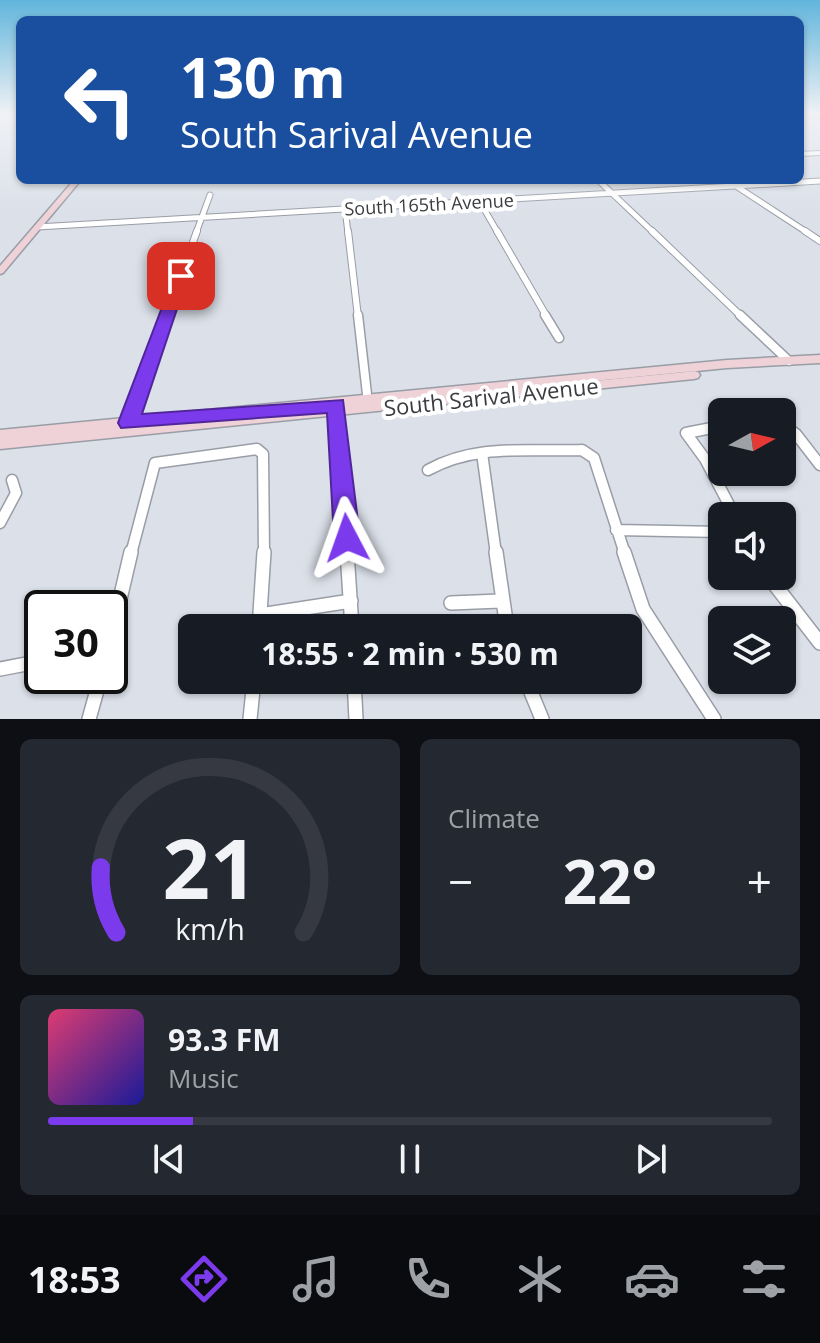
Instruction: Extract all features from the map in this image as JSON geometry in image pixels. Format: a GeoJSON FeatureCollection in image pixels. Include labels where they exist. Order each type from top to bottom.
{"type":"FeatureCollection","features":[{"type":"Feature","properties":{"kind":"main road"},"geometry":{"type":"LineString","coordinates":[[0,271],[75,184]]}},
{"type":"Feature","properties":{"kind":"main road","name":"South Sarival Avenue"},"geometry":{"type":"LineString","coordinates":[[0,444],[127,428],[820,359]]}},
{"type":"Feature","properties":{"kind":"main road","name":"South Sarival Avenue"},"geometry":{"type":"LineString","coordinates":[[0,435],[127,428]]}},
{"type":"Feature","properties":{"kind":"street"},"geometry":{"type":"LineString","coordinates":[[602,184],[789,361]]}},
{"type":"Feature","properties":{"kind":"street","name":"South 165th Avenue"},"geometry":{"type":"LineString","coordinates":[[37,227],[770,184]]}},
{"type":"Feature","properties":{"kind":"street"},"geometry":{"type":"LineString","coordinates":[[736,186],[820,241]]}},
{"type":"Feature","properties":{"kind":"street"},"geometry":{"type":"LineString","coordinates":[[127,428],[210,195]]}},
{"type":"Feature","properties":{"kind":"street"},"geometry":{"type":"LineString","coordinates":[[480,202],[559,338]]}},
{"type":"Feature","properties":{"kind":"street"},"geometry":{"type":"LineString","coordinates":[[345,209],[370,404]]}},
{"type":"Feature","properties":{"kind":"street"},"geometry":{"type":"LineString","coordinates":[[0,261],[10,260]]}},
{"type":"Feature","properties":{"kind":"street"},"geometry":{"type":"LineString","coordinates":[[336,407],[351,614]]}},
{"type":"Feature","properties":{"kind":"street"},"geometry":{"type":"LineString","coordinates":[[708,429],[686,433],[708,465]]}},
{"type":"Feature","properties":{"kind":"street"},"geometry":{"type":"LineString","coordinates":[[796,434],[820,465]]}},
{"type":"Feature","properties":{"kind":"street"},"geometry":{"type":"LineString","coordinates":[[122,590],[150,471],[155,463],[257,449],[263,454],[264,535],[259,614]]}},
{"type":"Feature","properties":{"kind":"street"},"geometry":{"type":"LineString","coordinates":[[428,470],[445,458],[482,453],[582,450],[594,458],[643,609],[714,719]]}},
{"type":"Feature","properties":{"kind":"street"},"geometry":{"type":"LineString","coordinates":[[482,453],[503,614]]}},
{"type":"Feature","properties":{"kind":"street"},"geometry":{"type":"LineString","coordinates":[[0,523],[16,493],[12,480]]}},
{"type":"Feature","properties":{"kind":"street"},"geometry":{"type":"LineString","coordinates":[[616,530],[708,532]]}},
{"type":"Feature","properties":{"kind":"street"},"geometry":{"type":"LineString","coordinates":[[779,590],[820,643]]}},
{"type":"Feature","properties":{"kind":"street"},"geometry":{"type":"LineString","coordinates":[[291,614],[351,601]]}},
{"type":"Feature","properties":{"kind":"street"},"geometry":{"type":"LineString","coordinates":[[451,603],[500,601]]}},
{"type":"Feature","properties":{"kind":"street"},"geometry":{"type":"LineString","coordinates":[[0,669],[24,664]]}},
{"type":"Feature","properties":{"kind":"street"},"geometry":{"type":"LineString","coordinates":[[89,719],[96,694]]}},
{"type":"Feature","properties":{"kind":"street"},"geometry":{"type":"LineString","coordinates":[[250,719],[253,694]]}},
{"type":"Feature","properties":{"kind":"street"},"geometry":{"type":"LineString","coordinates":[[355,694],[356,719]]}},
{"type":"Feature","properties":{"kind":"street"},"geometry":{"type":"LineString","coordinates":[[532,694],[542,719]]}},
{"type":"Feature","properties":{"kind":"route"},"geometry":{"type":"LineString","coordinates":[[181,276],[128,423],[336,405],[340,411],[347,538]]}}]}
